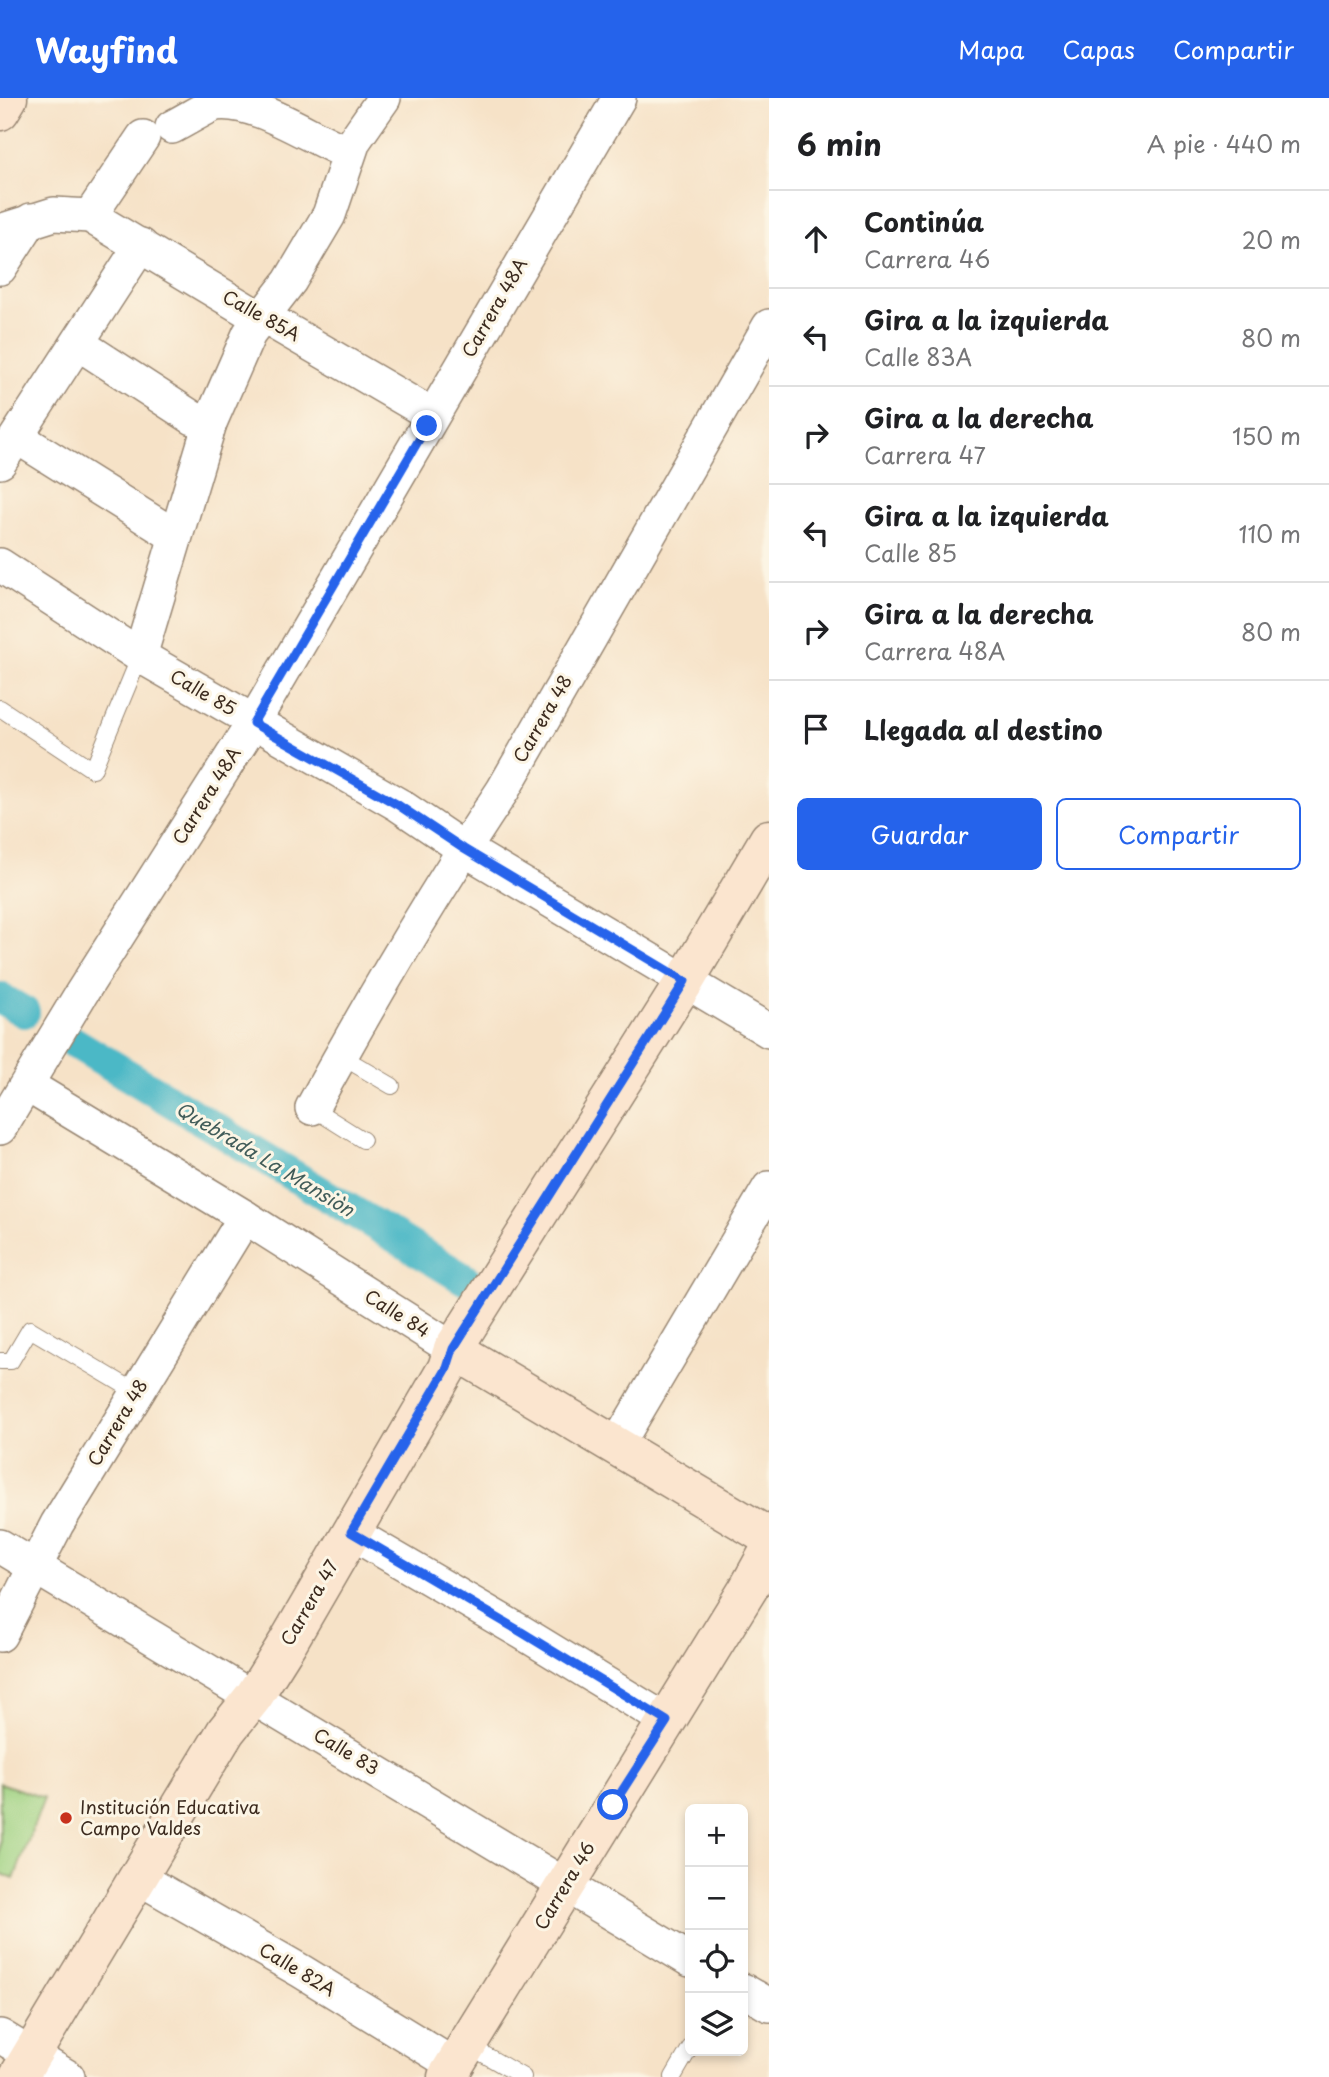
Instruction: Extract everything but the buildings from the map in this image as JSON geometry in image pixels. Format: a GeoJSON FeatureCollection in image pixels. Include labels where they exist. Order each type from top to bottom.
{"type":"FeatureCollection","features":[{"type":"Feature","properties":{"kind":"street"},"geometry":{"type":"LineString","coordinates":[[0,111],[8,98]]}},
{"type":"Feature","properties":{"kind":"street"},"geometry":{"type":"LineString","coordinates":[[140,656],[210,423],[249,334],[290,281],[328,215],[354,141],[384,98]]}},
{"type":"Feature","properties":{"kind":"street","name":"Carrera 48A"},"geometry":{"type":"LineString","coordinates":[[0,1128],[81,994],[253,723],[619,98]]}},
{"type":"Feature","properties":{"kind":"street"},"geometry":{"type":"LineString","coordinates":[[0,231],[54,214],[90,216],[158,132],[217,103],[244,103],[277,113],[333,147],[349,153]]}},
{"type":"Feature","properties":{"kind":"street","name":"Calle 85A"},"geometry":{"type":"LineString","coordinates":[[90,216],[250,312],[432,415]]}},
{"type":"Feature","properties":{"kind":"street"},"geometry":{"type":"LineString","coordinates":[[0,268],[31,220]]}},
{"type":"Feature","properties":{"kind":"street"},"geometry":{"type":"LineString","coordinates":[[141,246],[9,450],[175,536]]}},
{"type":"Feature","properties":{"kind":"street","name":"Carrera 48"},"geometry":{"type":"LineString","coordinates":[[312,1108],[464,849],[503,790],[769,326]]}},
{"type":"Feature","properties":{"kind":"street"},"geometry":{"type":"LineString","coordinates":[[79,344],[193,418],[210,423]]}},
{"type":"Feature","properties":{"kind":"street","name":"Calle 85"},"geometry":{"type":"LineString","coordinates":[[0,565],[140,656],[398,805],[464,849],[769,1031]]}},
{"type":"Feature","properties":{"kind":"street","name":"Carrera 47"},"geometry":{"type":"LineString","coordinates":[[17,2056],[139,1878],[226,1731],[254,1696],[288,1642],[447,1368],[453,1349],[685,981],[769,839]]}},
{"type":"Feature","properties":{"kind":"street","name":"Calle 84"},"geometry":{"type":"LineString","coordinates":[[27,1085],[245,1217],[453,1349],[769,1537]]}},
{"type":"Feature","properties":{"kind":"street"},"geometry":{"type":"LineString","coordinates":[[617,1445],[769,1188]]}},
{"type":"Feature","properties":{"kind":"street","name":"Carrera 48"},"geometry":{"type":"LineString","coordinates":[[0,1635],[57,1524],[245,1217]]}},
{"type":"Feature","properties":{"kind":"street"},"geometry":{"type":"LineString","coordinates":[[351,1532],[667,1721]]}},
{"type":"Feature","properties":{"kind":"street","name":"Calle 83"},"geometry":{"type":"LineString","coordinates":[[0,1546],[685,1957]]}},
{"type":"Feature","properties":{"kind":"street","name":"Carrera 46"},"geometry":{"type":"LineString","coordinates":[[456,2062],[769,1551]]}},
{"type":"Feature","properties":{"kind":"street","name":"Calle 82A"},"geometry":{"type":"LineString","coordinates":[[139,1878],[456,2062]]}},
{"type":"Feature","properties":{"kind":"street"},"geometry":{"type":"LineString","coordinates":[[748,1993],[769,2005]]}},
{"type":"Feature","properties":{"kind":"street"},"geometry":{"type":"LineString","coordinates":[[17,2056],[68,2077]]}},
{"type":"Feature","properties":{"kind":"lane"},"geometry":{"type":"LineString","coordinates":[[0,708],[93,771],[140,656]]}},
{"type":"Feature","properties":{"kind":"lane"},"geometry":{"type":"LineString","coordinates":[[341,1056],[392,1086]]}},
{"type":"Feature","properties":{"kind":"lane"},"geometry":{"type":"LineString","coordinates":[[312,1108],[363,1140]]}},
{"type":"Feature","properties":{"kind":"lane"},"geometry":{"type":"LineString","coordinates":[[0,1361],[11,1361],[30,1329],[136,1392]]}},
{"type":"Feature","properties":{"kind":"lane"},"geometry":{"type":"LineString","coordinates":[[673,2077],[685,2056]]}},
{"type":"Feature","properties":{"kind":"lane"},"geometry":{"type":"LineString","coordinates":[[456,2062],[523,2077]]}},
{"type":"Feature","properties":{"kind":"green space"},"geometry":{"type":"Polygon","coordinates":[[[0,1783],[44,1798],[14,1879],[0,1873],[0,1783]]]}},
{"type":"Feature","properties":{"kind":"waterway","name":"Quebrada La Mansiòn"},"geometry":{"type":"LineString","coordinates":[[0,998],[24,1012]]}},
{"type":"Feature","properties":{"kind":"waterway","name":"Quebrada La Mansiòn"},"geometry":{"type":"LineString","coordinates":[[65,1037],[466,1280]]}},
{"type":"Feature","properties":{"kind":"place","name":"Institución Educativa Campo Valdes"},"geometry":{"type":"Point","coordinates":[66,1818]}},
{"type":"Feature","properties":{"kind":"route"},"geometry":{"type":"LineString","coordinates":[[427,426],[253,723],[398,805],[517,882],[685,981],[453,1349],[447,1368],[351,1532],[667,1721],[613,1805]]}}]}
